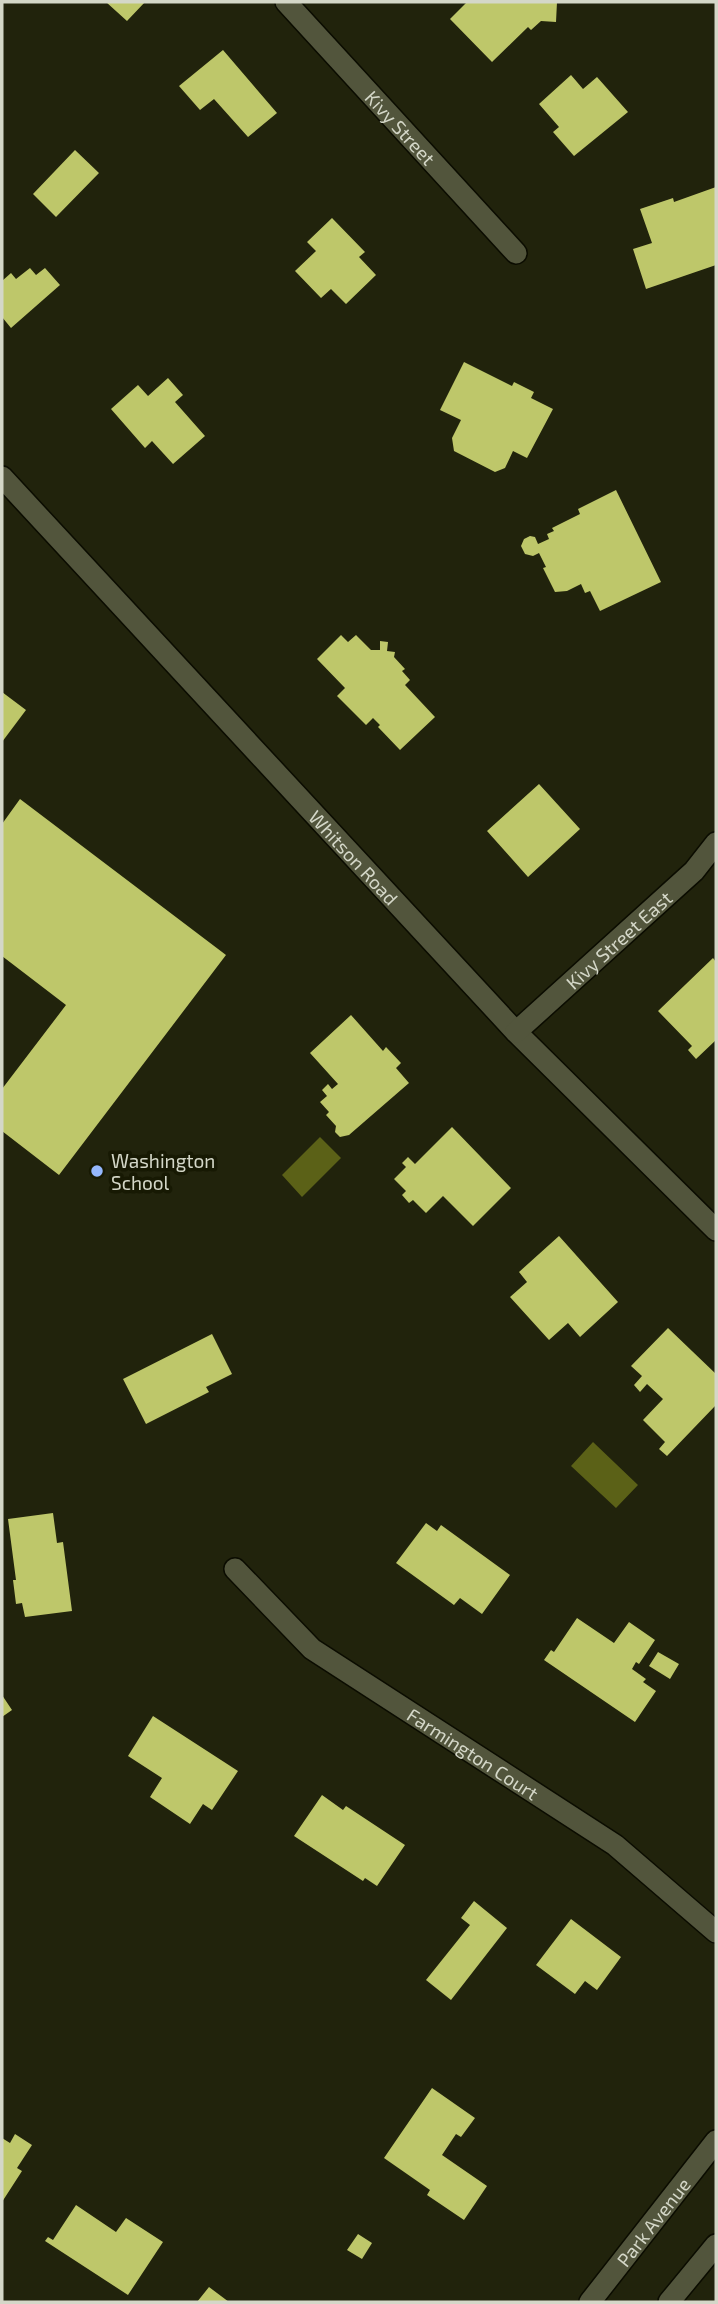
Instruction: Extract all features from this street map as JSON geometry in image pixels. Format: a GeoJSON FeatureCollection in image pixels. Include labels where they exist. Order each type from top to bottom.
{"type":"FeatureCollection","features":[{"type":"Feature","properties":{"kind":"street","name":"Kivy Street"},"geometry":{"type":"LineString","coordinates":[[286,2],[516,253]]}},
{"type":"Feature","properties":{"kind":"street","name":"Whitson Road"},"geometry":{"type":"LineString","coordinates":[[2,477],[516,1032],[716,1230]]}},
{"type":"Feature","properties":{"kind":"street","name":"Kivy Street East"},"geometry":{"type":"LineString","coordinates":[[516,1032],[694,871],[716,843]]}},
{"type":"Feature","properties":{"kind":"street","name":"Farmington Court"},"geometry":{"type":"LineString","coordinates":[[235,1569],[312,1648],[615,1845],[716,1932]]}},
{"type":"Feature","properties":{"kind":"street","name":"Park Avenue"},"geometry":{"type":"LineString","coordinates":[[590,2302],[716,2141]]}},
{"type":"Feature","properties":{"kind":"street"},"geometry":{"type":"LineString","coordinates":[[669,2302],[716,2245]]}},
{"type":"Feature","properties":{"kind":"shaded area"},"geometry":{"type":"Polygon","coordinates":[[[320,1137],[341,1158],[302,1197],[282,1175],[320,1137]]]}},
{"type":"Feature","properties":{"kind":"shaded area"},"geometry":{"type":"Polygon","coordinates":[[[593,1442],[638,1485],[616,1508],[571,1466],[593,1442]]]}},
{"type":"Feature","properties":{"kind":"building"},"geometry":{"type":"Polygon","coordinates":[[[106,2],[145,2],[127,21],[106,2]]]}},
{"type":"Feature","properties":{"kind":"building"},"geometry":{"type":"Polygon","coordinates":[[[467,2],[557,2],[556,22],[541,21],[531,30],[528,27],[492,62],[450,19],[467,2]]]}},
{"type":"Feature","properties":{"kind":"building"},"geometry":{"type":"Polygon","coordinates":[[[223,50],[277,113],[248,137],[214,99],[200,110],[179,86],[223,50]]]}},
{"type":"Feature","properties":{"kind":"building"},"geometry":{"type":"Polygon","coordinates":[[[571,75],[583,89],[597,77],[628,112],[574,156],[553,132],[559,127],[539,104],[571,75]]]}},
{"type":"Feature","properties":{"kind":"building"},"geometry":{"type":"Polygon","coordinates":[[[75,150],[99,173],[56,217],[33,194],[75,150]]]}},
{"type":"Feature","properties":{"kind":"building"},"geometry":{"type":"Polygon","coordinates":[[[716,187],[716,265],[646,289],[633,249],[652,243],[640,209],[673,198],[674,202],[716,187]]]}},
{"type":"Feature","properties":{"kind":"building"},"geometry":{"type":"Polygon","coordinates":[[[332,218],[365,252],[359,257],[376,275],[346,304],[331,289],[321,298],[295,271],[316,251],[307,242],[332,218]]]}},
{"type":"Feature","properties":{"kind":"building"},"geometry":{"type":"Polygon","coordinates":[[[30,268],[36,275],[45,268],[60,285],[11,328],[2,317],[2,281],[11,273],[16,279],[30,268]]]}},
{"type":"Feature","properties":{"kind":"building"},"geometry":{"type":"Polygon","coordinates":[[[464,362],[512,386],[514,382],[534,392],[531,398],[553,409],[527,458],[513,451],[505,468],[495,472],[454,451],[452,438],[461,420],[440,410],[464,362]]]}},
{"type":"Feature","properties":{"kind":"building"},"geometry":{"type":"Polygon","coordinates":[[[168,378],[183,395],[175,402],[205,436],[173,464],[152,441],[145,448],[111,409],[138,385],[148,396],[168,378]]]}},
{"type":"Feature","properties":{"kind":"building"},"geometry":{"type":"Polygon","coordinates":[[[616,490],[661,582],[600,611],[590,591],[585,593],[581,584],[567,591],[555,592],[539,553],[533,556],[525,554],[521,546],[524,539],[530,536],[535,537],[538,544],[549,539],[547,534],[554,531],[552,528],[580,514],[578,509],[616,490]]]}},
{"type":"Feature","properties":{"kind":"building"},"geometry":{"type":"Polygon","coordinates":[[[341,635],[348,642],[356,635],[371,650],[380,650],[380,641],[388,642],[387,651],[395,652],[394,657],[405,669],[402,671],[410,680],[405,685],[435,717],[400,750],[373,718],[366,725],[337,696],[345,688],[317,659],[341,635]]]}},
{"type":"Feature","properties":{"kind":"building"},"geometry":{"type":"Polygon","coordinates":[[[2,692],[26,710],[2,742],[2,692]]]}},
{"type":"Feature","properties":{"kind":"building"},"geometry":{"type":"Polygon","coordinates":[[[539,784],[580,829],[528,877],[487,831],[539,784]]]}},
{"type":"Feature","properties":{"kind":"building"},"geometry":{"type":"Polygon","coordinates":[[[20,799],[226,955],[59,1175],[2,1131],[2,1089],[66,1005],[2,956],[2,824],[20,799]]]}},
{"type":"Feature","properties":{"kind":"building"},"geometry":{"type":"Polygon","coordinates":[[[713,958],[716,962],[716,1040],[696,1059],[688,1050],[692,1046],[658,1011],[713,958]]]}},
{"type":"Feature","properties":{"kind":"building"},"geometry":{"type":"Polygon","coordinates":[[[351,1015],[383,1051],[386,1047],[401,1063],[396,1068],[409,1083],[349,1135],[340,1137],[335,1132],[336,1126],[326,1115],[329,1112],[320,1102],[327,1096],[322,1090],[328,1084],[332,1089],[338,1084],[310,1053],[351,1015]]]}},
{"type":"Feature","properties":{"kind":"building"},"geometry":{"type":"Polygon","coordinates":[[[452,1127],[511,1188],[473,1226],[443,1196],[426,1213],[413,1200],[409,1203],[402,1195],[406,1191],[394,1179],[406,1167],[402,1163],[408,1157],[415,1164],[452,1127]]]}},
{"type":"Feature","properties":{"kind":"building"},"geometry":{"type":"Polygon","coordinates":[[[559,1236],[618,1302],[580,1337],[568,1323],[549,1340],[510,1297],[527,1282],[519,1272],[559,1236]]]}},
{"type":"Feature","properties":{"kind":"building"},"geometry":{"type":"Polygon","coordinates":[[[668,1328],[716,1374],[716,1405],[667,1456],[659,1449],[665,1442],[643,1420],[663,1399],[647,1384],[640,1392],[634,1385],[642,1376],[631,1366],[668,1328]]]}},
{"type":"Feature","properties":{"kind":"building"},"geometry":{"type":"Polygon","coordinates":[[[212,1334],[232,1374],[206,1387],[209,1392],[146,1424],[123,1379],[212,1334]]]}},
{"type":"Feature","properties":{"kind":"building"},"geometry":{"type":"Polygon","coordinates":[[[53,1513],[57,1543],[63,1542],[72,1611],[25,1617],[22,1603],[16,1604],[13,1580],[16,1580],[8,1519],[53,1513]]]}},
{"type":"Feature","properties":{"kind":"building"},"geometry":{"type":"Polygon","coordinates":[[[426,1523],[437,1531],[441,1525],[510,1575],[482,1614],[460,1598],[454,1605],[396,1563],[426,1523]]]}},
{"type":"Feature","properties":{"kind":"building"},"geometry":{"type":"Polygon","coordinates":[[[577,1618],[614,1643],[629,1622],[655,1640],[639,1664],[636,1662],[632,1669],[646,1679],[643,1682],[656,1691],[635,1722],[544,1660],[551,1650],[554,1652],[577,1618]]]}},
{"type":"Feature","properties":{"kind":"building"},"geometry":{"type":"Polygon","coordinates":[[[658,1652],[679,1664],[670,1679],[649,1666],[658,1652]]]}},
{"type":"Feature","properties":{"kind":"building"},"geometry":{"type":"Polygon","coordinates":[[[2,1695],[12,1710],[2,1717],[2,1695]]]}},
{"type":"Feature","properties":{"kind":"building"},"geometry":{"type":"Polygon","coordinates":[[[153,1716],[238,1771],[212,1810],[203,1804],[190,1824],[150,1797],[162,1778],[128,1756],[153,1716]]]}},
{"type":"Feature","properties":{"kind":"building"},"geometry":{"type":"Polygon","coordinates":[[[322,1795],[343,1810],[346,1806],[405,1845],[377,1886],[365,1878],[363,1881],[294,1836],[322,1795]]]}},
{"type":"Feature","properties":{"kind":"building"},"geometry":{"type":"Polygon","coordinates":[[[474,1901],[507,1928],[451,2000],[426,1980],[470,1925],[461,1918],[474,1901]]]}},
{"type":"Feature","properties":{"kind":"building"},"geometry":{"type":"Polygon","coordinates":[[[571,1919],[621,1957],[597,1990],[585,1981],[575,1994],[536,1965],[571,1919]]]}},
{"type":"Feature","properties":{"kind":"building"},"geometry":{"type":"Polygon","coordinates":[[[432,2088],[475,2118],[461,2137],[456,2134],[442,2155],[487,2186],[464,2220],[427,2195],[430,2190],[384,2158],[432,2088]]]}},
{"type":"Feature","properties":{"kind":"building"},"geometry":{"type":"Polygon","coordinates":[[[15,2134],[32,2145],[17,2168],[22,2171],[2,2202],[2,2138],[10,2143],[15,2134]]]}},
{"type":"Feature","properties":{"kind":"building"},"geometry":{"type":"Polygon","coordinates":[[[76,2205],[116,2232],[126,2218],[163,2242],[128,2295],[45,2241],[48,2237],[53,2240],[76,2205]]]}},
{"type":"Feature","properties":{"kind":"building"},"geometry":{"type":"Polygon","coordinates":[[[358,2234],[372,2243],[362,2259],[347,2250],[358,2234]]]}},
{"type":"Feature","properties":{"kind":"building"},"geometry":{"type":"Polygon","coordinates":[[[209,2287],[229,2302],[197,2302],[209,2287]]]}},
{"type":"Feature","properties":{"kind":"place","name":"Washington School"},"geometry":{"type":"Point","coordinates":[97,1171]}}]}
